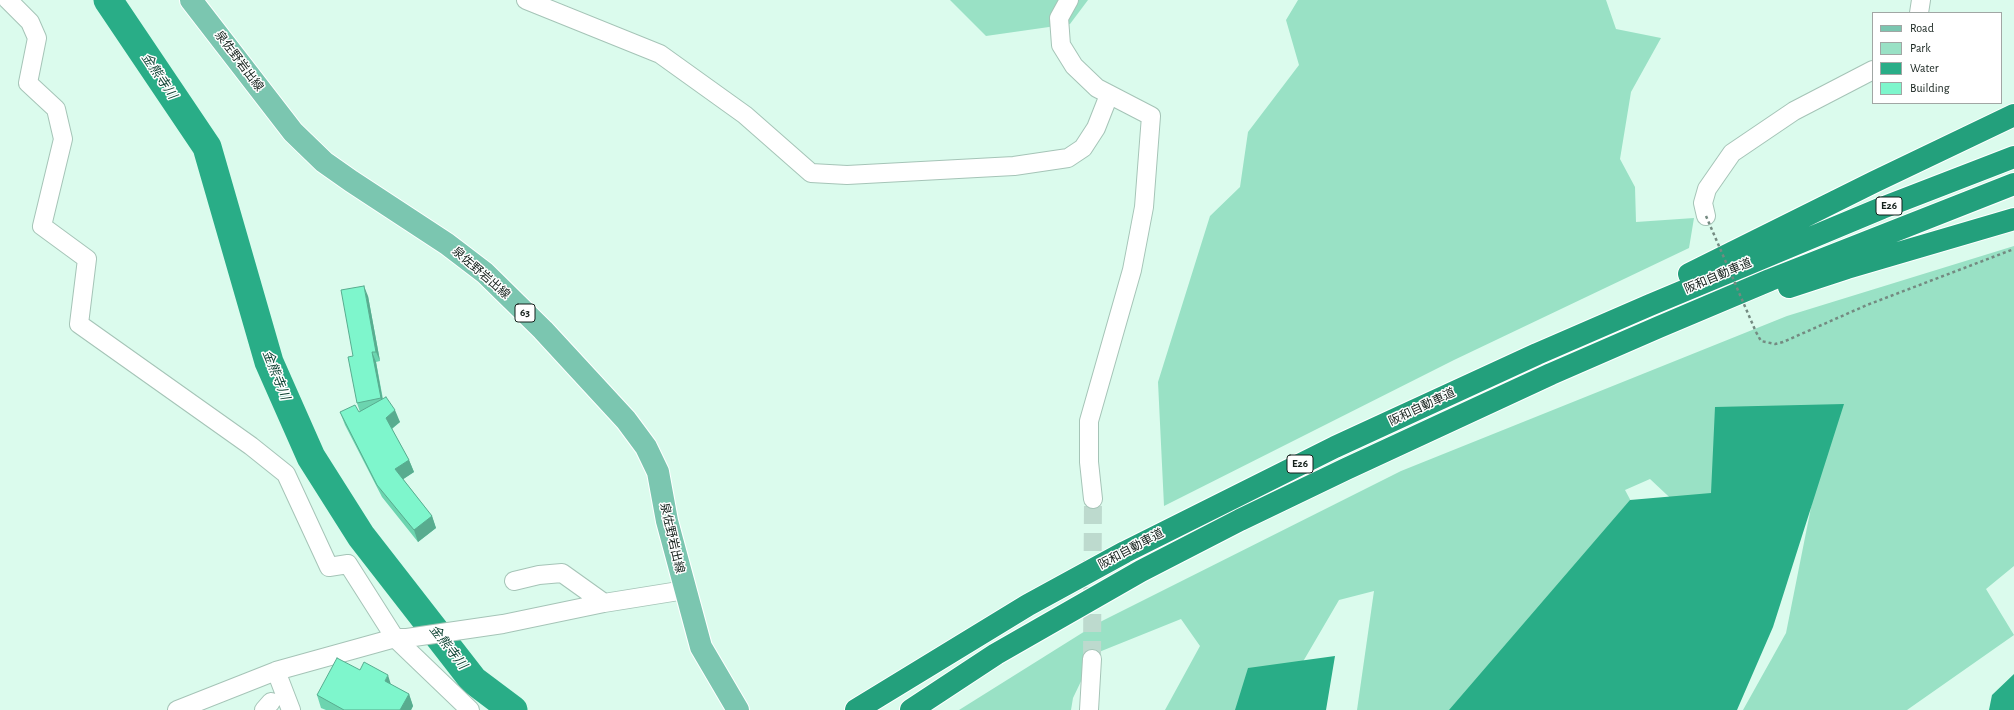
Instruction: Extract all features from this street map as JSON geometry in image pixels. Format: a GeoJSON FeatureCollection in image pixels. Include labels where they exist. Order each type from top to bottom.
{"type":"FeatureCollection","features":[{"type":"Feature","properties":{"kind":"highway"},"geometry":{"type":"LineString","coordinates":[[1537,354],[1702,267],[2014,115]]}},
{"type":"Feature","properties":{"kind":"highway","name":"阪和自動車道"},"geometry":{"type":"LineString","coordinates":[[856,710],[1028,605],[1124,552],[1335,447],[1537,354],[1764,256],[2014,157]]}},
{"type":"Feature","properties":{"kind":"highway","name":"阪和自動車道"},"geometry":{"type":"LineString","coordinates":[[911,710],[996,654],[1140,571],[1240,520],[1466,412],[1770,280],[2014,184]]}},
{"type":"Feature","properties":{"kind":"highway"},"geometry":{"type":"LineString","coordinates":[[1466,412],[1509,400],[1711,316],[1779,290],[1847,268],[2014,219]]}},
{"type":"Feature","properties":{"kind":"main road","name":"泉佐野岩出線"},"geometry":{"type":"LineString","coordinates":[[191,0],[293,132],[324,162],[447,244],[485,273],[542,330],[626,420],[646,447],[658,472],[667,522],[700,647],[738,710]]}},
{"type":"Feature","properties":{"kind":"street"},"geometry":{"type":"LineString","coordinates":[[8,0],[30,22],[37,38],[28,83],[56,110],[63,140],[42,226],[87,258],[79,324],[251,446],[286,474],[329,567],[348,564],[401,638],[470,710]]}},
{"type":"Feature","properties":{"kind":"street"},"geometry":{"type":"LineString","coordinates":[[526,0],[660,54],[744,115],[811,173],[847,175],[1014,166],[1068,158],[1083,148],[1096,128],[1109,95]]}},
{"type":"Feature","properties":{"kind":"street"},"geometry":{"type":"LineString","coordinates":[[1069,0],[1059,18],[1061,45],[1074,66],[1097,88],[1151,116],[1144,207],[1132,270],[1089,421],[1089,462],[1093,499]]}},
{"type":"Feature","properties":{"kind":"street"},"geometry":{"type":"LineString","coordinates":[[1919,12],[1921,0]]}},
{"type":"Feature","properties":{"kind":"street"},"geometry":{"type":"LineString","coordinates":[[1706,216],[1703,203],[1708,189],[1732,153],[1794,111],[1872,71]]}},
{"type":"Feature","properties":{"kind":"street"},"geometry":{"type":"LineString","coordinates":[[514,581],[539,575],[562,573],[604,603]]}},
{"type":"Feature","properties":{"kind":"street"},"geometry":{"type":"LineString","coordinates":[[177,710],[276,671],[401,638],[504,624],[604,603],[685,590]]}},
{"type":"Feature","properties":{"kind":"street"},"geometry":{"type":"LineString","coordinates":[[1088,710],[1092,659]]}},
{"type":"Feature","properties":{"kind":"street"},"geometry":{"type":"LineString","coordinates":[[276,671],[291,710]]}},
{"type":"Feature","properties":{"kind":"path"},"geometry":{"type":"LineString","coordinates":[[1706,216],[1756,332],[1761,341],[1775,344],[1783,342],[1867,304],[2014,249]]}},
{"type":"Feature","properties":{"kind":"green space"},"geometry":{"type":"Polygon","coordinates":[[[950,0],[1088,0],[1070,24],[986,36],[950,0]]]}},
{"type":"Feature","properties":{"kind":"green space"},"geometry":{"type":"Polygon","coordinates":[[[1298,0],[1606,0],[1616,29],[1661,38],[1631,92],[1620,159],[1635,187],[1636,222],[1694,218],[1689,248],[1454,360],[1164,506],[1158,382],[1210,216],[1240,187],[1248,132],[1299,65],[1286,20],[1298,0]]]}},
{"type":"Feature","properties":{"kind":"green space"},"geometry":{"type":"Polygon","coordinates":[[[2014,246],[2014,566],[1986,589],[2014,635],[1907,710],[1743,710],[1786,633],[1831,407],[1731,501],[1698,524],[1650,479],[1625,490],[1656,548],[1505,710],[1357,710],[1374,591],[1339,600],[1287,689],[1283,710],[1165,710],[1200,646],[1181,619],[1094,654],[1073,698],[1071,710],[959,710],[1098,623],[1401,471],[1787,316],[2014,246]]]}},
{"type":"Feature","properties":{"kind":"water"},"geometry":{"type":"Polygon","coordinates":[[[1844,404],[1773,627],[1737,710],[1449,710],[1630,500],[1711,493],[1715,407],[1844,404]]]}},
{"type":"Feature","properties":{"kind":"water"},"geometry":{"type":"Polygon","coordinates":[[[1335,656],[1326,710],[1235,710],[1248,668],[1335,656]]]}},
{"type":"Feature","properties":{"kind":"water"},"geometry":{"type":"Polygon","coordinates":[[[2014,674],[2014,710],[1989,710],[1992,695],[2014,674]]]}},
{"type":"Feature","properties":{"kind":"building"},"geometry":{"type":"Polygon","coordinates":[[[364,286],[376,352],[372,352],[381,398],[357,403],[348,357],[353,356],[341,290],[364,286]]]}},
{"type":"Feature","properties":{"kind":"building"},"geometry":{"type":"Polygon","coordinates":[[[386,397],[395,410],[386,418],[409,460],[395,469],[432,516],[414,530],[377,485],[340,412],[355,405],[359,412],[386,397]]]}},
{"type":"Feature","properties":{"kind":"building"},"geometry":{"type":"Polygon","coordinates":[[[337,658],[360,670],[364,662],[388,675],[385,681],[409,694],[400,710],[344,710],[317,695],[337,658]]]}},
{"type":"Feature","properties":{"kind":"waterway","name":"金熊寺川"},"geometry":{"type":"LineString","coordinates":[[108,0],[207,147],[269,362],[311,457],[361,536],[473,680],[513,710]]}},
{"type":"Feature","properties":{"kind":"tunnel"},"geometry":{"type":"LineString","coordinates":[[1092,659],[1093,499]]}}]}
